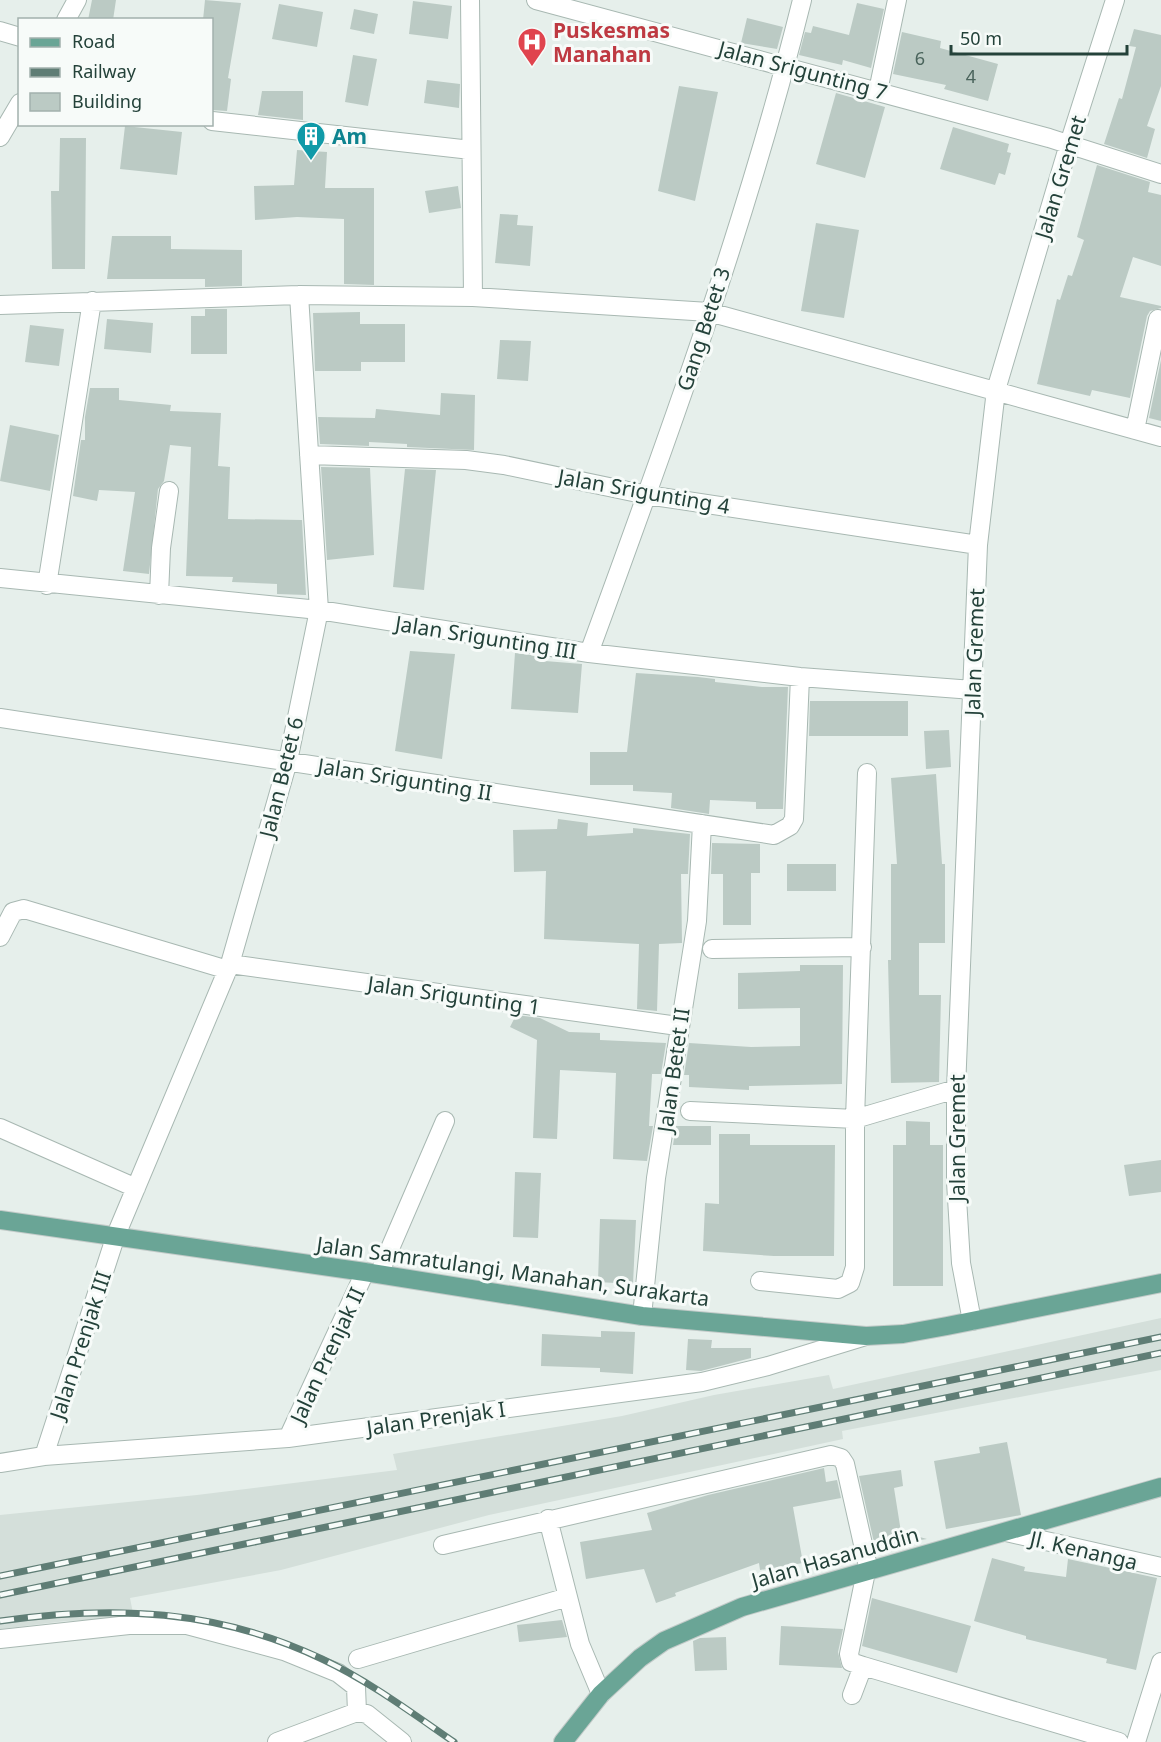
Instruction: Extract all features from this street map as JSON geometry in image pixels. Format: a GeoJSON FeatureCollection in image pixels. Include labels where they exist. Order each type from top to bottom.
{"type":"FeatureCollection","features":[{"type":"Feature","properties":{"kind":"main road","name":"Jalan Samratulangi, Manahan, Surakarta"},"geometry":{"type":"LineString","coordinates":[[0,1220],[372,1273],[642,1316],[866,1336],[903,1334],[972,1322],[1161,1283]]}},
{"type":"Feature","properties":{"kind":"main road","name":"Jalan Hasanuddin"},"geometry":{"type":"LineString","coordinates":[[563,1742],[601,1694],[640,1658],[664,1641],[742,1607],[1161,1487]]}},
{"type":"Feature","properties":{"kind":"street"},"geometry":{"type":"LineString","coordinates":[[67,18],[77,0]]}},
{"type":"Feature","properties":{"kind":"street"},"geometry":{"type":"LineString","coordinates":[[470,0],[472,297]]}},
{"type":"Feature","properties":{"kind":"street","name":"Jalan Srigunting 7"},"geometry":{"type":"LineString","coordinates":[[536,0],[786,65],[1069,144],[1161,174]]}},
{"type":"Feature","properties":{"kind":"street","name":"Gang Betet 3"},"geometry":{"type":"LineString","coordinates":[[589,653],[647,495],[709,312],[786,65],[802,0]]}},
{"type":"Feature","properties":{"kind":"street"},"geometry":{"type":"LineString","coordinates":[[878,91],[897,0]]}},
{"type":"Feature","properties":{"kind":"street","name":"Jalan Gremet"},"geometry":{"type":"LineString","coordinates":[[972,1322],[961,1263],[956,1182],[956,1089],[978,545],[996,390],[1069,144],[1115,0]]}},
{"type":"Feature","properties":{"kind":"street"},"geometry":{"type":"LineString","coordinates":[[0,31],[18,36]]}},
{"type":"Feature","properties":{"kind":"street"},"geometry":{"type":"LineString","coordinates":[[0,137],[18,106]]}},
{"type":"Feature","properties":{"kind":"street"},"geometry":{"type":"LineString","coordinates":[[213,121],[471,150]]}},
{"type":"Feature","properties":{"kind":"street"},"geometry":{"type":"LineString","coordinates":[[0,305],[299,295],[472,297],[709,312],[1161,437]]}},
{"type":"Feature","properties":{"kind":"street","name":"Jalan Betet 6"},"geometry":{"type":"LineString","coordinates":[[116,1235],[229,967],[288,761],[319,610],[299,295]]}},
{"type":"Feature","properties":{"kind":"street"},"geometry":{"type":"LineString","coordinates":[[47,585],[92,301]]}},
{"type":"Feature","properties":{"kind":"street"},"geometry":{"type":"LineString","coordinates":[[1135,430],[1158,319]]}},
{"type":"Feature","properties":{"kind":"street","name":"Jalan Srigunting 4"},"geometry":{"type":"LineString","coordinates":[[309,455],[466,460],[544,473],[647,495],[978,545]]}},
{"type":"Feature","properties":{"kind":"street"},"geometry":{"type":"LineString","coordinates":[[159,595],[161,548],[169,491]]}},
{"type":"Feature","properties":{"kind":"street","name":"Jalan Srigunting III"},"geometry":{"type":"LineString","coordinates":[[0,578],[47,585],[319,610],[589,653],[800,677],[973,690]]}},
{"type":"Feature","properties":{"kind":"street","name":"Jalan Srigunting II"},"geometry":{"type":"LineString","coordinates":[[0,717],[774,835],[790,826],[794,819],[800,677]]}},
{"type":"Feature","properties":{"kind":"street"},"geometry":{"type":"LineString","coordinates":[[760,1281],[838,1289],[850,1283],[855,1267],[857,1211],[855,1119],[867,773]]}},
{"type":"Feature","properties":{"kind":"street","name":"Jalan Betet II"},"geometry":{"type":"LineString","coordinates":[[642,1316],[656,1178],[669,1106],[678,1026],[697,921],[702,824]]}},
{"type":"Feature","properties":{"kind":"street","name":"Jalan Srigunting 1"},"geometry":{"type":"LineString","coordinates":[[0,937],[7,911],[24,909],[229,967],[678,1026]]}},
{"type":"Feature","properties":{"kind":"street"},"geometry":{"type":"LineString","coordinates":[[712,949],[862,947]]}},
{"type":"Feature","properties":{"kind":"street"},"geometry":{"type":"LineString","coordinates":[[690,1111],[855,1119],[956,1089]]}},
{"type":"Feature","properties":{"kind":"street","name":"Jalan Prenjak II"},"geometry":{"type":"LineString","coordinates":[[288,1438],[446,1121]]}},
{"type":"Feature","properties":{"kind":"street"},"geometry":{"type":"LineString","coordinates":[[0,1128],[136,1188]]}},
{"type":"Feature","properties":{"kind":"street","name":"Jalan Prenjak III"},"geometry":{"type":"LineString","coordinates":[[44,1456],[116,1235]]}},
{"type":"Feature","properties":{"kind":"street","name":"Jalan Prenjak I"},"geometry":{"type":"LineString","coordinates":[[4,1459],[288,1438],[702,1382],[768,1366],[866,1336]]}},
{"type":"Feature","properties":{"kind":"street"},"geometry":{"type":"LineString","coordinates":[[443,1545],[548,1519],[836,1456],[845,1464],[868,1572],[849,1654],[851,1662],[1119,1742]]}},
{"type":"Feature","properties":{"kind":"street"},"geometry":{"type":"LineString","coordinates":[[548,1519],[580,1644],[601,1694]]}},
{"type":"Feature","properties":{"kind":"street","name":"Jl. Kenanga"},"geometry":{"type":"LineString","coordinates":[[1006,1532],[1161,1567]]}},
{"type":"Feature","properties":{"kind":"street"},"geometry":{"type":"LineString","coordinates":[[358,1659],[470,1624],[568,1597]]}},
{"type":"Feature","properties":{"kind":"street"},"geometry":{"type":"LineString","coordinates":[[0,1639],[129,1625],[187,1625],[284,1651],[338,1673],[356,1687],[357,1712]]}},
{"type":"Feature","properties":{"kind":"street"},"geometry":{"type":"LineString","coordinates":[[1136,1742],[1158,1680],[1161,1662]]}},
{"type":"Feature","properties":{"kind":"street"},"geometry":{"type":"LineString","coordinates":[[852,1695],[863,1666]]}},
{"type":"Feature","properties":{"kind":"street"},"geometry":{"type":"LineString","coordinates":[[277,1742],[357,1712],[367,1714],[402,1742]]}},
{"type":"Feature","properties":{"kind":"shaded area"},"geometry":{"type":"Polygon","coordinates":[[[1161,1318],[1161,1370],[842,1431],[843,1439],[489,1515],[281,1570],[130,1598],[134,1618],[66,1621],[0,1629],[0,1515],[197,1495],[397,1470],[393,1454],[622,1416],[714,1395],[829,1375],[833,1389],[1161,1318]]]}},
{"type":"Feature","properties":{"kind":"building"},"geometry":{"type":"Polygon","coordinates":[[[92,0],[116,0],[113,18],[88,18],[92,0]]]}},
{"type":"Feature","properties":{"kind":"building"},"geometry":{"type":"Polygon","coordinates":[[[205,0],[241,3],[228,78],[231,79],[227,111],[213,110],[213,18],[203,18],[205,0]]]}},
{"type":"Feature","properties":{"kind":"building"},"geometry":{"type":"Polygon","coordinates":[[[413,1],[452,6],[448,39],[409,34],[413,1]]]}},
{"type":"Feature","properties":{"kind":"building"},"geometry":{"type":"Polygon","coordinates":[[[857,3],[884,9],[871,68],[843,60],[842,65],[799,55],[805,32],[811,33],[813,26],[849,35],[857,3]]]}},
{"type":"Feature","properties":{"kind":"building"},"geometry":{"type":"Polygon","coordinates":[[[279,4],[323,12],[317,47],[272,39],[279,4]]]}},
{"type":"Feature","properties":{"kind":"building"},"geometry":{"type":"Polygon","coordinates":[[[354,9],[378,14],[374,34],[350,29],[354,9]]]}},
{"type":"Feature","properties":{"kind":"building"},"geometry":{"type":"Polygon","coordinates":[[[747,18],[783,27],[777,49],[741,43],[747,18]]]}},
{"type":"Feature","properties":{"kind":"building"},"geometry":{"type":"Polygon","coordinates":[[[1134,29],[1161,35],[1161,86],[1147,126],[1155,129],[1147,158],[1104,144],[1119,98],[1122,99],[1136,47],[1129,46],[1134,29]]]}},
{"type":"Feature","properties":{"kind":"building"},"geometry":{"type":"Polygon","coordinates":[[[902,32],[941,41],[940,48],[998,64],[988,101],[944,89],[946,85],[893,74],[902,32]]]}},
{"type":"Feature","properties":{"kind":"building"},"geometry":{"type":"Polygon","coordinates":[[[353,55],[377,59],[368,106],[345,102],[353,55]]]}},
{"type":"Feature","properties":{"kind":"building"},"geometry":{"type":"Polygon","coordinates":[[[427,80],[460,84],[459,108],[424,103],[427,80]]]}},
{"type":"Feature","properties":{"kind":"building"},"geometry":{"type":"Polygon","coordinates":[[[679,86],[718,92],[695,201],[658,191],[679,86]]]}},
{"type":"Feature","properties":{"kind":"building"},"geometry":{"type":"Polygon","coordinates":[[[262,91],[303,91],[303,120],[258,115],[262,91]]]}},
{"type":"Feature","properties":{"kind":"building"},"geometry":{"type":"Polygon","coordinates":[[[836,93],[885,107],[865,178],[816,164],[836,93]]]}},
{"type":"Feature","properties":{"kind":"building"},"geometry":{"type":"Polygon","coordinates":[[[125,126],[182,132],[177,175],[120,169],[125,126]]]}},
{"type":"Feature","properties":{"kind":"building"},"geometry":{"type":"Polygon","coordinates":[[[953,127],[1009,144],[1007,152],[1011,153],[1005,175],[999,173],[995,185],[940,169],[953,127]]]}},
{"type":"Feature","properties":{"kind":"building"},"geometry":{"type":"Polygon","coordinates":[[[60,138],[86,138],[85,269],[52,269],[51,191],[59,191],[60,138]]]}},
{"type":"Feature","properties":{"kind":"building"},"geometry":{"type":"Polygon","coordinates":[[[297,150],[327,152],[325,188],[374,188],[374,285],[344,284],[344,219],[297,217],[255,220],[254,186],[294,185],[297,150]]]}},
{"type":"Feature","properties":{"kind":"building"},"geometry":{"type":"Polygon","coordinates":[[[1097,165],[1150,182],[1148,192],[1161,195],[1161,266],[1133,257],[1120,297],[1161,306],[1161,308],[1150,311],[1147,316],[1130,398],[1092,390],[1090,396],[1037,384],[1057,299],[1060,300],[1068,275],[1072,276],[1084,240],[1077,237],[1097,165]]]}},
{"type":"Feature","properties":{"kind":"building"},"geometry":{"type":"Polygon","coordinates":[[[458,186],[461,208],[429,213],[425,191],[458,186]]]}},
{"type":"Feature","properties":{"kind":"building"},"geometry":{"type":"Polygon","coordinates":[[[500,214],[518,215],[517,225],[533,226],[530,266],[495,263],[500,214]]]}},
{"type":"Feature","properties":{"kind":"building"},"geometry":{"type":"Polygon","coordinates":[[[816,223],[859,230],[844,318],[801,311],[816,223]]]}},
{"type":"Feature","properties":{"kind":"building"},"geometry":{"type":"Polygon","coordinates":[[[112,236],[171,236],[171,249],[242,250],[242,286],[205,287],[205,279],[107,279],[112,236]]]}},
{"type":"Feature","properties":{"kind":"building"},"geometry":{"type":"Polygon","coordinates":[[[205,309],[227,309],[227,354],[191,354],[191,316],[205,316],[205,309]]]}},
{"type":"Feature","properties":{"kind":"building"},"geometry":{"type":"Polygon","coordinates":[[[360,312],[360,324],[405,324],[405,362],[361,362],[361,371],[315,371],[313,313],[360,312]]]}},
{"type":"Feature","properties":{"kind":"building"},"geometry":{"type":"Polygon","coordinates":[[[107,319],[153,323],[151,353],[104,349],[107,319]]]}},
{"type":"Feature","properties":{"kind":"building"},"geometry":{"type":"Polygon","coordinates":[[[30,325],[64,329],[59,366],[25,362],[30,325]]]}},
{"type":"Feature","properties":{"kind":"building"},"geometry":{"type":"Polygon","coordinates":[[[500,340],[531,341],[528,381],[497,379],[500,340]]]}},
{"type":"Feature","properties":{"kind":"building"},"geometry":{"type":"Polygon","coordinates":[[[1161,360],[1161,421],[1149,418],[1161,360]]]}},
{"type":"Feature","properties":{"kind":"building"},"geometry":{"type":"Polygon","coordinates":[[[90,388],[119,388],[119,400],[171,405],[170,411],[221,413],[218,466],[230,467],[228,519],[302,520],[306,595],[277,594],[277,584],[232,582],[233,577],[186,576],[191,447],[170,445],[164,481],[158,489],[149,574],[123,571],[135,492],[99,490],[97,501],[73,496],[81,440],[85,440],[85,417],[90,388]]]}},
{"type":"Feature","properties":{"kind":"building"},"geometry":{"type":"Polygon","coordinates":[[[441,393],[475,395],[474,450],[407,447],[407,444],[369,442],[369,446],[320,444],[318,417],[375,418],[376,409],[440,415],[441,393]]]}},
{"type":"Feature","properties":{"kind":"building"},"geometry":{"type":"Polygon","coordinates":[[[10,425],[59,435],[50,491],[0,481],[10,425]]]}},
{"type":"Feature","properties":{"kind":"building"},"geometry":{"type":"Polygon","coordinates":[[[321,467],[370,468],[374,555],[327,560],[321,467]]]}},
{"type":"Feature","properties":{"kind":"building"},"geometry":{"type":"Polygon","coordinates":[[[405,469],[436,470],[424,590],[393,587],[405,469]]]}},
{"type":"Feature","properties":{"kind":"building"},"geometry":{"type":"Polygon","coordinates":[[[410,651],[455,654],[442,759],[395,751],[410,651]]]}},
{"type":"Feature","properties":{"kind":"building"},"geometry":{"type":"Polygon","coordinates":[[[515,653],[545,657],[545,661],[582,664],[578,713],[511,709],[515,653]]]}},
{"type":"Feature","properties":{"kind":"building"},"geometry":{"type":"Polygon","coordinates":[[[636,673],[698,677],[715,679],[715,682],[762,687],[788,687],[783,809],[756,809],[756,802],[710,800],[709,814],[671,808],[672,793],[633,791],[633,785],[590,785],[590,752],[627,752],[636,673]]]}},
{"type":"Feature","properties":{"kind":"building"},"geometry":{"type":"Polygon","coordinates":[[[810,701],[908,701],[908,736],[809,736],[810,701]]]}},
{"type":"Feature","properties":{"kind":"building"},"geometry":{"type":"Polygon","coordinates":[[[949,730],[951,767],[926,769],[924,731],[949,730]]]}},
{"type":"Feature","properties":{"kind":"building"},"geometry":{"type":"Polygon","coordinates":[[[936,774],[942,864],[945,864],[945,943],[919,943],[919,995],[941,995],[939,1082],[891,1083],[888,960],[891,960],[891,864],[897,864],[891,778],[936,774]]]}},
{"type":"Feature","properties":{"kind":"building"},"geometry":{"type":"Polygon","coordinates":[[[558,819],[588,823],[587,836],[633,833],[633,828],[690,834],[688,874],[681,874],[682,943],[659,944],[657,1011],[637,1009],[639,944],[544,939],[546,871],[514,872],[513,830],[557,829],[558,819]]]}},
{"type":"Feature","properties":{"kind":"building"},"geometry":{"type":"Polygon","coordinates":[[[712,843],[760,844],[760,873],[751,873],[751,925],[723,925],[723,874],[711,874],[712,843]]]}},
{"type":"Feature","properties":{"kind":"building"},"geometry":{"type":"Polygon","coordinates":[[[787,864],[836,864],[836,891],[787,891],[787,864]]]}},
{"type":"Feature","properties":{"kind":"building"},"geometry":{"type":"Polygon","coordinates":[[[800,965],[843,965],[842,1084],[749,1086],[749,1090],[689,1087],[689,1075],[684,1075],[689,1043],[751,1047],[800,1046],[800,1008],[738,1009],[738,973],[800,971],[800,965]]]}},
{"type":"Feature","properties":{"kind":"building"},"geometry":{"type":"Polygon","coordinates":[[[516,1015],[540,1018],[569,1032],[600,1033],[600,1040],[666,1043],[661,1074],[652,1074],[649,1126],[653,1126],[647,1161],[613,1159],[616,1073],[560,1070],[557,1139],[533,1138],[537,1040],[510,1027],[516,1015]]]}},
{"type":"Feature","properties":{"kind":"building"},"geometry":{"type":"Polygon","coordinates":[[[906,1121],[930,1122],[930,1145],[943,1145],[943,1286],[893,1286],[893,1145],[906,1145],[906,1121]]]}},
{"type":"Feature","properties":{"kind":"building"},"geometry":{"type":"Polygon","coordinates":[[[676,1126],[711,1126],[711,1145],[673,1145],[676,1126]]]}},
{"type":"Feature","properties":{"kind":"building"},"geometry":{"type":"Polygon","coordinates":[[[719,1134],[750,1134],[750,1145],[835,1145],[834,1256],[774,1256],[703,1251],[705,1203],[719,1204],[719,1134]]]}},
{"type":"Feature","properties":{"kind":"building"},"geometry":{"type":"Polygon","coordinates":[[[1161,1160],[1161,1192],[1129,1196],[1124,1165],[1161,1160]]]}},
{"type":"Feature","properties":{"kind":"building"},"geometry":{"type":"Polygon","coordinates":[[[515,1172],[541,1173],[538,1238],[513,1237],[515,1172]]]}},
{"type":"Feature","properties":{"kind":"building"},"geometry":{"type":"Polygon","coordinates":[[[600,1219],[636,1220],[633,1284],[598,1282],[600,1219]]]}},
{"type":"Feature","properties":{"kind":"building"},"geometry":{"type":"Polygon","coordinates":[[[601,1331],[635,1332],[633,1374],[600,1372],[600,1368],[541,1366],[542,1334],[601,1337],[601,1331]]]}},
{"type":"Feature","properties":{"kind":"building"},"geometry":{"type":"Polygon","coordinates":[[[688,1339],[712,1340],[711,1348],[751,1348],[751,1358],[701,1371],[686,1370],[688,1339]]]}},
{"type":"Feature","properties":{"kind":"building"},"geometry":{"type":"Polygon","coordinates":[[[1007,1442],[1021,1515],[946,1529],[934,1461],[980,1453],[979,1447],[1007,1442]]]}},
{"type":"Feature","properties":{"kind":"building"},"geometry":{"type":"Polygon","coordinates":[[[824,1468],[826,1482],[837,1480],[841,1498],[793,1507],[803,1563],[760,1570],[759,1563],[675,1593],[676,1596],[656,1603],[644,1569],[586,1579],[580,1542],[652,1530],[647,1513],[708,1495],[824,1468]]]}},
{"type":"Feature","properties":{"kind":"building"},"geometry":{"type":"Polygon","coordinates":[[[901,1470],[903,1486],[894,1488],[901,1532],[927,1539],[875,1547],[859,1476],[901,1470]]]}},
{"type":"Feature","properties":{"kind":"building"},"geometry":{"type":"Polygon","coordinates":[[[992,1558],[1025,1567],[1024,1571],[1066,1577],[1068,1559],[1157,1578],[1136,1670],[1106,1663],[1107,1659],[1026,1639],[1026,1636],[974,1621],[992,1558]]]}},
{"type":"Feature","properties":{"kind":"building"},"geometry":{"type":"Polygon","coordinates":[[[872,1598],[971,1626],[957,1673],[862,1646],[872,1598]]]}},
{"type":"Feature","properties":{"kind":"building"},"geometry":{"type":"Polygon","coordinates":[[[562,1620],[567,1637],[519,1642],[517,1625],[562,1620]]]}},
{"type":"Feature","properties":{"kind":"building"},"geometry":{"type":"Polygon","coordinates":[[[781,1626],[843,1629],[838,1652],[842,1668],[779,1665],[781,1626]]]}},
{"type":"Feature","properties":{"kind":"building"},"geometry":{"type":"Polygon","coordinates":[[[726,1637],[727,1670],[695,1671],[693,1641],[700,1638],[726,1637]]]}},
{"type":"Feature","properties":{"kind":"railway"},"geometry":{"type":"LineString","coordinates":[[0,1576],[1161,1337]]}},
{"type":"Feature","properties":{"kind":"railway"},"geometry":{"type":"LineString","coordinates":[[0,1595],[1161,1353]]}},
{"type":"Feature","properties":{"kind":"railway"},"geometry":{"type":"LineString","coordinates":[[0,1621],[83,1613],[124,1613],[164,1615],[243,1630],[283,1642],[357,1677],[454,1742]]}},
{"type":"Feature","properties":{"kind":"place","name":"Puskesmas Manahan"},"geometry":{"type":"Point","coordinates":[532,68]}},
{"type":"Feature","properties":{"kind":"place","name":"Am"},"geometry":{"type":"Point","coordinates":[311,162]}}]}
